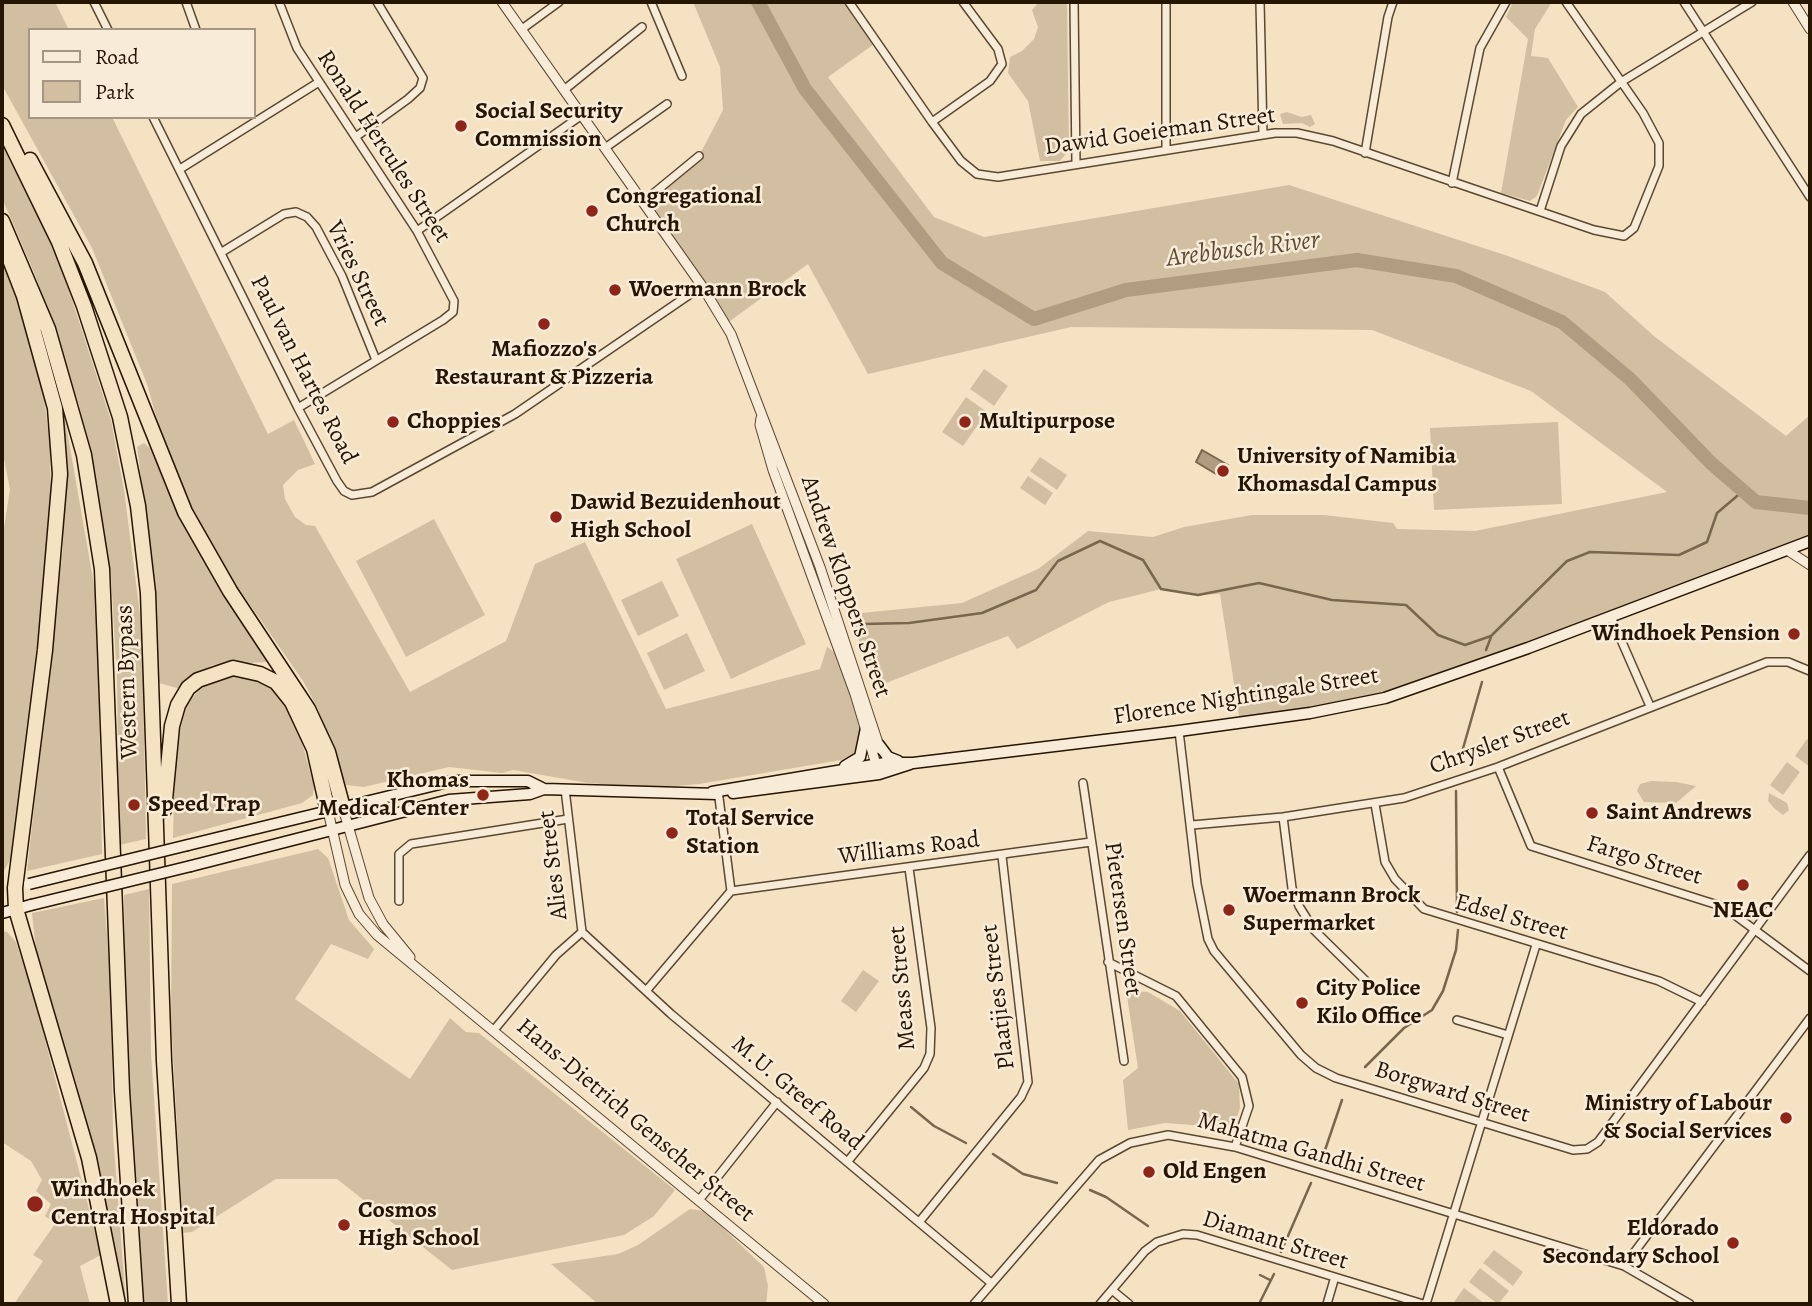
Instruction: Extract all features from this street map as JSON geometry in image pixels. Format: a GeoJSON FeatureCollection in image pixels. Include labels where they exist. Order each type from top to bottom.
{"type":"FeatureCollection","features":[{"type":"Feature","properties":{"kind":"highway"},"geometry":{"type":"LineString","coordinates":[[2,110],[85,263],[185,513],[230,591],[308,709],[328,752],[343,808]]}},
{"type":"Feature","properties":{"kind":"highway","name":"Western Bypass"},"geometry":{"type":"LineString","coordinates":[[2,125],[59,242],[84,306],[125,443],[138,506],[148,593],[167,1115],[179,1304]]}},
{"type":"Feature","properties":{"kind":"highway","name":"Western Bypass"},"geometry":{"type":"LineString","coordinates":[[2,221],[48,329],[84,455],[102,569],[122,1077],[136,1304]]}},
{"type":"Feature","properties":{"kind":"highway"},"geometry":{"type":"LineString","coordinates":[[2,239],[24,296],[55,408],[60,474],[45,650],[15,888],[9,911],[89,1158],[118,1304]]}},
{"type":"Feature","properties":{"kind":"highway"},"geometry":{"type":"LineString","coordinates":[[158,865],[172,726],[178,705],[188,688],[209,674],[233,668],[260,674],[276,682],[292,702],[306,730],[328,811]]}},
{"type":"Feature","properties":{"kind":"main road","name":"Florence Nightingale Street"},"geometry":{"type":"LineString","coordinates":[[9,911],[449,800],[530,794],[544,789],[633,794],[716,792],[913,763],[1310,713],[1385,698],[1425,686],[1810,541]]}},
{"type":"Feature","properties":{"kind":"main road"},"geometry":{"type":"LineString","coordinates":[[829,772],[860,757],[866,728]]}},
{"type":"Feature","properties":{"kind":"main road"},"geometry":{"type":"LineString","coordinates":[[879,745],[888,757],[901,761]]}},
{"type":"Feature","properties":{"kind":"main road","name":"Florence Nightingale Street"},"geometry":{"type":"LineString","coordinates":[[716,792],[829,772],[881,768],[901,761],[913,763]]}},
{"type":"Feature","properties":{"kind":"main road","name":"Florence Nightingale Street"},"geometry":{"type":"LineString","coordinates":[[15,888],[452,781],[528,781],[544,789]]}},
{"type":"Feature","properties":{"kind":"street"},"geometry":{"type":"LineString","coordinates":[[94,2],[107,28]]}},
{"type":"Feature","properties":{"kind":"street"},"geometry":{"type":"LineString","coordinates":[[186,2],[195,28]]}},
{"type":"Feature","properties":{"kind":"street","name":"Ronald Hercules Street"},"geometry":{"type":"LineString","coordinates":[[279,2],[297,48],[417,231],[454,301],[453,312],[376,360]]}},
{"type":"Feature","properties":{"kind":"street"},"geometry":{"type":"LineString","coordinates":[[357,136],[408,99],[420,88],[423,78],[377,2]]}},
{"type":"Feature","properties":{"kind":"street","name":"Andrew Kloppers Street"},"geometry":{"type":"LineString","coordinates":[[502,2],[702,286],[731,334],[831,599],[879,745],[881,768]]}},
{"type":"Feature","properties":{"kind":"street"},"geometry":{"type":"LineString","coordinates":[[522,29],[559,2]]}},
{"type":"Feature","properties":{"kind":"street"},"geometry":{"type":"LineString","coordinates":[[650,2],[682,76]]}},
{"type":"Feature","properties":{"kind":"street","name":"Dawid Goeieman Street"},"geometry":{"type":"LineString","coordinates":[[849,2],[961,161],[977,174],[998,177],[1287,132],[1308,135],[1620,237],[1634,228],[1659,166],[1661,153],[1643,113],[1621,82]]}},
{"type":"Feature","properties":{"kind":"street"},"geometry":{"type":"LineString","coordinates":[[932,122],[990,82],[1002,64],[998,49],[963,2]]}},
{"type":"Feature","properties":{"kind":"street"},"geometry":{"type":"LineString","coordinates":[[1074,2],[1076,164]]}},
{"type":"Feature","properties":{"kind":"street"},"geometry":{"type":"LineString","coordinates":[[1166,2],[1166,150]]}},
{"type":"Feature","properties":{"kind":"street"},"geometry":{"type":"LineString","coordinates":[[1260,2],[1263,135]]}},
{"type":"Feature","properties":{"kind":"street"},"geometry":{"type":"LineString","coordinates":[[1365,153],[1388,17],[1393,2]]}},
{"type":"Feature","properties":{"kind":"street"},"geometry":{"type":"LineString","coordinates":[[1452,183],[1480,48],[1506,2]]}},
{"type":"Feature","properties":{"kind":"street"},"geometry":{"type":"LineString","coordinates":[[1566,2],[1621,82]]}},
{"type":"Feature","properties":{"kind":"street"},"geometry":{"type":"LineString","coordinates":[[1684,2],[1810,197]]}},
{"type":"Feature","properties":{"kind":"street"},"geometry":{"type":"LineString","coordinates":[[1540,211],[1560,146],[1573,123],[1621,82],[1752,2]]}},
{"type":"Feature","properties":{"kind":"street"},"geometry":{"type":"LineString","coordinates":[[1793,2],[1810,29]]}},
{"type":"Feature","properties":{"kind":"street"},"geometry":{"type":"LineString","coordinates":[[564,90],[642,27]]}},
{"type":"Feature","properties":{"kind":"street"},"geometry":{"type":"LineString","coordinates":[[256,117],[319,82]]}},
{"type":"Feature","properties":{"kind":"street"},"geometry":{"type":"LineString","coordinates":[[606,148],[667,104]]}},
{"type":"Feature","properties":{"kind":"street"},"geometry":{"type":"LineString","coordinates":[[417,231],[582,114]]}},
{"type":"Feature","properties":{"kind":"street","name":"Paul van Hartes Road"},"geometry":{"type":"LineString","coordinates":[[154,119],[298,408],[344,491],[364,496],[515,414],[702,286]]}},
{"type":"Feature","properties":{"kind":"street"},"geometry":{"type":"LineString","coordinates":[[180,169],[249,121]]}},
{"type":"Feature","properties":{"kind":"street"},"geometry":{"type":"LineString","coordinates":[[643,202],[699,156]]}},
{"type":"Feature","properties":{"kind":"street","name":"Vries Street"},"geometry":{"type":"LineString","coordinates":[[222,252],[284,214],[296,212],[307,217],[316,227],[341,276],[376,360]]}},
{"type":"Feature","properties":{"kind":"street"},"geometry":{"type":"LineString","coordinates":[[298,408],[376,360]]}},
{"type":"Feature","properties":{"kind":"street","name":"Andrew Kloppers Street"},"geometry":{"type":"LineString","coordinates":[[761,418],[760,425],[780,491],[881,768]]}},
{"type":"Feature","properties":{"kind":"street"},"geometry":{"type":"LineString","coordinates":[[1790,549],[1810,562]]}},
{"type":"Feature","properties":{"kind":"street"},"geometry":{"type":"LineString","coordinates":[[1611,617],[1650,706]]}},
{"type":"Feature","properties":{"kind":"street","name":"Chrysler Street"},"geometry":{"type":"LineString","coordinates":[[1192,825],[1283,817],[1375,804],[1436,788],[1498,767],[1650,706],[1773,661],[1788,662],[1810,671]]}},
{"type":"Feature","properties":{"kind":"street","name":"Borgward Street"},"geometry":{"type":"LineString","coordinates":[[1179,731],[1197,884],[1208,939],[1301,1055],[1324,1073],[1336,1078],[1564,1148],[1581,1150],[1592,1146],[1810,855]]}},
{"type":"Feature","properties":{"kind":"street","name":"Fargo Street"},"geometry":{"type":"LineString","coordinates":[[1498,767],[1530,845],[1721,906],[1810,971]]}},
{"type":"Feature","properties":{"kind":"street","name":"Pietersen Street"},"geometry":{"type":"LineString","coordinates":[[1083,783],[1124,1061]]}},
{"type":"Feature","properties":{"kind":"street","name":"Alies Street"},"geometry":{"type":"LineString","coordinates":[[495,1030],[556,955],[582,932],[565,789]]}},
{"type":"Feature","properties":{"kind":"street"},"geometry":{"type":"LineString","coordinates":[[646,991],[731,891],[716,792]]}},
{"type":"Feature","properties":{"kind":"street","name":"Edsel Street"},"geometry":{"type":"LineString","coordinates":[[1375,804],[1385,862],[1417,904],[1432,914],[1659,981],[1702,1002]]}},
{"type":"Feature","properties":{"kind":"street","name":"Hans-Dietrich Genscher Street"},"geometry":{"type":"LineString","coordinates":[[343,808],[364,887],[377,915],[421,969]]}},
{"type":"Feature","properties":{"kind":"street","name":"Hans-Dietrich Genscher Street"},"geometry":{"type":"LineString","coordinates":[[328,811],[345,885],[359,914],[393,950],[421,969],[824,1304]]}},
{"type":"Feature","properties":{"kind":"street"},"geometry":{"type":"LineString","coordinates":[[1283,817],[1292,888],[1299,906],[1314,930],[1366,981]]}},
{"type":"Feature","properties":{"kind":"street"},"geometry":{"type":"LineString","coordinates":[[399,901],[399,854],[411,844],[568,819]]}},
{"type":"Feature","properties":{"kind":"street","name":"Williams Road"},"geometry":{"type":"LineString","coordinates":[[731,891],[1091,842]]}},
{"type":"Feature","properties":{"kind":"street","name":"Plaatjies Street"},"geometry":{"type":"LineString","coordinates":[[920,1221],[1021,1097],[1028,1082],[1002,856]]}},
{"type":"Feature","properties":{"kind":"street","name":"Meass Street"},"geometry":{"type":"LineString","coordinates":[[848,1161],[924,1068],[930,1054],[931,1028],[909,868]]}},
{"type":"Feature","properties":{"kind":"street","name":"M.U. Greef Road"},"geometry":{"type":"LineString","coordinates":[[582,932],[646,991],[990,1282]]}},
{"type":"Feature","properties":{"kind":"street"},"geometry":{"type":"LineString","coordinates":[[1424,1304],[1455,1214],[1536,945]]}},
{"type":"Feature","properties":{"kind":"street"},"geometry":{"type":"LineString","coordinates":[[1108,962],[1176,996],[1242,1077],[1248,1106],[1235,1147]]}},
{"type":"Feature","properties":{"kind":"street"},"geometry":{"type":"LineString","coordinates":[[1624,1266],[1810,1018]]}},
{"type":"Feature","properties":{"kind":"street"},"geometry":{"type":"LineString","coordinates":[[1457,1020],[1508,1035]]}},
{"type":"Feature","properties":{"kind":"street"},"geometry":{"type":"LineString","coordinates":[[700,1199],[777,1102]]}},
{"type":"Feature","properties":{"kind":"street","name":"Mahatma Gandhi Street"},"geometry":{"type":"LineString","coordinates":[[974,1304],[990,1282],[1086,1173],[1113,1150],[1147,1138],[1168,1135],[1235,1147],[1624,1266],[1690,1304]]}},
{"type":"Feature","properties":{"kind":"street","name":"Diamant Street"},"geometry":{"type":"LineString","coordinates":[[1100,1304],[1145,1251],[1157,1242],[1183,1234],[1424,1304]]}},
{"type":"Feature","properties":{"kind":"street"},"geometry":{"type":"LineString","coordinates":[[1327,1304],[1335,1280]]}},
{"type":"Feature","properties":{"kind":"street"},"geometry":{"type":"LineString","coordinates":[[1112,1290],[1129,1304]]}},
{"type":"Feature","properties":{"kind":"green space"},"geometry":{"type":"Polygon","coordinates":[[[2,2],[55,2],[68,28],[28,28],[28,119],[113,119],[268,434],[294,420],[315,464],[298,470],[283,485],[285,499],[295,517],[306,525],[315,526],[410,692],[506,641],[535,564],[585,542],[666,709],[820,669],[827,647],[837,654],[860,726],[860,744],[853,754],[841,760],[699,784],[653,788],[588,783],[513,770],[502,773],[449,767],[364,787],[346,785],[318,709],[303,681],[216,556],[181,487],[163,441],[147,384],[92,248],[2,85],[2,2]]]}},
{"type":"Feature","properties":{"kind":"green space"},"geometry":{"type":"Polygon","coordinates":[[[693,2],[849,2],[877,42],[828,77],[934,217],[984,237],[1289,185],[1508,256],[1605,292],[1655,337],[1786,436],[1810,415],[1810,541],[1425,686],[1240,722],[1220,594],[1198,595],[1161,589],[1109,602],[1017,649],[1008,636],[873,688],[851,614],[962,603],[1038,569],[1088,531],[1153,537],[1184,527],[1252,515],[1324,515],[1393,523],[1397,529],[1475,531],[1667,492],[1531,391],[1372,330],[1071,327],[868,374],[808,264],[726,324],[643,202],[699,156],[723,110],[720,67],[693,2]]]}},
{"type":"Feature","properties":{"kind":"green space"},"geometry":{"type":"Polygon","coordinates":[[[1039,2],[1067,2],[1069,150],[1060,161],[1040,161],[1028,101],[1008,73],[1010,57],[1022,51],[1034,39],[1038,27],[1032,10],[1039,2]]]}},
{"type":"Feature","properties":{"kind":"green space"},"geometry":{"type":"Polygon","coordinates":[[[1513,2],[1552,2],[1535,29],[1531,56],[1548,58],[1578,107],[1566,120],[1537,196],[1530,201],[1501,193],[1528,39],[1506,17],[1513,2]]]}},
{"type":"Feature","properties":{"kind":"green space"},"geometry":{"type":"Polygon","coordinates":[[[1287,112],[1302,117],[1311,115],[1315,124],[1310,127],[1302,123],[1283,124],[1280,114],[1287,112]]]}},
{"type":"Feature","properties":{"kind":"green space"},"geometry":{"type":"Polygon","coordinates":[[[2,139],[61,266],[111,420],[124,490],[142,630],[146,839],[119,845],[117,678],[111,576],[79,405],[35,275],[2,198],[2,139]]]}},
{"type":"Feature","properties":{"kind":"green space"},"geometry":{"type":"Polygon","coordinates":[[[2,255],[28,327],[42,382],[50,446],[51,512],[44,606],[13,855],[2,874],[2,541],[10,489],[2,449],[2,255]]]}},
{"type":"Feature","properties":{"kind":"green space"},"geometry":{"type":"Polygon","coordinates":[[[984,369],[1008,386],[994,406],[970,389],[984,369]]]}},
{"type":"Feature","properties":{"kind":"green space","name":"Multipurpose"},"geometry":{"type":"Polygon","coordinates":[[[966,397],[987,412],[963,446],[942,432],[966,397]]]}},
{"type":"Feature","properties":{"kind":"green space"},"geometry":{"type":"Polygon","coordinates":[[[59,413],[64,413],[97,602],[102,854],[27,871],[63,547],[64,467],[59,413]]]}},
{"type":"Feature","properties":{"kind":"green space"},"geometry":{"type":"Polygon","coordinates":[[[1558,422],[1562,504],[1434,510],[1430,428],[1558,422]]]}},
{"type":"Feature","properties":{"kind":"green space"},"geometry":{"type":"Polygon","coordinates":[[[144,443],[150,448],[187,528],[268,662],[213,665],[198,673],[180,689],[159,683],[155,584],[137,447],[144,443]]]}},
{"type":"Feature","properties":{"kind":"green space"},"geometry":{"type":"Polygon","coordinates":[[[1040,457],[1067,475],[1057,490],[1030,471],[1040,457]]]}},
{"type":"Feature","properties":{"kind":"green space"},"geometry":{"type":"Polygon","coordinates":[[[1028,476],[1053,493],[1045,505],[1020,488],[1028,476]]]}},
{"type":"Feature","properties":{"kind":"green space"},"geometry":{"type":"Polygon","coordinates":[[[434,519],[485,615],[406,657],[356,561],[434,519]]]}},
{"type":"Feature","properties":{"kind":"green space"},"geometry":{"type":"Polygon","coordinates":[[[752,524],[806,644],[731,679],[676,559],[752,524]]]}},
{"type":"Feature","properties":{"kind":"green space"},"geometry":{"type":"Polygon","coordinates":[[[662,581],[679,616],[638,636],[621,600],[662,581]]]}},
{"type":"Feature","properties":{"kind":"green space"},"geometry":{"type":"Polygon","coordinates":[[[687,633],[705,671],[664,690],[647,653],[687,633]]]}},
{"type":"Feature","properties":{"kind":"green space"},"geometry":{"type":"Polygon","coordinates":[[[241,675],[256,679],[274,690],[286,707],[299,732],[314,786],[313,795],[302,803],[173,838],[175,751],[187,702],[209,681],[241,675]]]}},
{"type":"Feature","properties":{"kind":"green space"},"geometry":{"type":"Polygon","coordinates":[[[1807,739],[1810,741],[1810,767],[1795,756],[1807,739]]]}},
{"type":"Feature","properties":{"kind":"green space"},"geometry":{"type":"Polygon","coordinates":[[[1787,762],[1800,772],[1783,795],[1770,785],[1787,762]]]}},
{"type":"Feature","properties":{"kind":"green space"},"geometry":{"type":"Polygon","coordinates":[[[1651,781],[1696,786],[1676,803],[1644,802],[1637,791],[1640,784],[1651,781]]]}},
{"type":"Feature","properties":{"kind":"green space"},"geometry":{"type":"Polygon","coordinates":[[[1769,793],[1787,803],[1789,810],[1783,815],[1775,809],[1768,801],[1769,793]]]}},
{"type":"Feature","properties":{"kind":"green space"},"geometry":{"type":"Polygon","coordinates":[[[318,849],[328,858],[349,920],[374,949],[368,959],[331,944],[295,999],[410,1079],[450,1018],[466,1032],[479,1033],[675,1190],[654,1216],[624,1235],[452,1270],[337,1179],[276,1179],[192,1232],[183,1233],[171,1020],[172,884],[318,849]]]}},
{"type":"Feature","properties":{"kind":"green space"},"geometry":{"type":"Polygon","coordinates":[[[149,889],[151,1053],[168,1304],[141,1304],[126,1066],[124,895],[149,889]]]}},
{"type":"Feature","properties":{"kind":"green space"},"geometry":{"type":"Polygon","coordinates":[[[104,898],[111,985],[113,1134],[126,1304],[121,1303],[105,1203],[78,1090],[36,950],[32,913],[104,898]]]}},
{"type":"Feature","properties":{"kind":"green space"},"geometry":{"type":"Polygon","coordinates":[[[2,931],[7,932],[16,942],[34,997],[101,1255],[80,1266],[90,1304],[14,1304],[43,1261],[33,1255],[55,1224],[63,1221],[53,1222],[45,1216],[51,1204],[36,1191],[42,1180],[31,1161],[2,1142],[2,931]]]}},
{"type":"Feature","properties":{"kind":"green space"},"geometry":{"type":"Polygon","coordinates":[[[863,970],[879,981],[856,1012],[841,1001],[863,970]]]}},
{"type":"Feature","properties":{"kind":"green space"},"geometry":{"type":"Polygon","coordinates":[[[1126,990],[1148,992],[1180,1011],[1239,1084],[1240,1108],[1233,1128],[1165,1123],[1128,1130],[1123,1080],[1138,1068],[1126,990]]]}},
{"type":"Feature","properties":{"kind":"green space"},"geometry":{"type":"Polygon","coordinates":[[[690,1209],[705,1211],[764,1267],[768,1286],[766,1304],[598,1304],[551,1264],[618,1254],[638,1245],[690,1209]]]}},
{"type":"Feature","properties":{"kind":"green space"},"geometry":{"type":"Polygon","coordinates":[[[1494,1250],[1523,1272],[1513,1286],[1483,1263],[1494,1250]]]}},
{"type":"Feature","properties":{"kind":"green space"},"geometry":{"type":"Polygon","coordinates":[[[1480,1268],[1509,1291],[1498,1304],[1469,1282],[1480,1268]]]}},
{"type":"Feature","properties":{"kind":"green space"},"geometry":{"type":"Polygon","coordinates":[[[1464,1288],[1485,1304],[1456,1304],[1454,1302],[1464,1288]]]}},
{"type":"Feature","properties":{"kind":"shaded area"},"geometry":{"type":"Polygon","coordinates":[[[1202,450],[1228,465],[1221,477],[1196,462],[1202,450]]]}},
{"type":"Feature","properties":{"kind":"waterway","name":"Arebbusch River"},"geometry":{"type":"LineString","coordinates":[[758,2],[805,89],[942,263],[1034,319],[1126,290],[1357,260],[1456,276],[1562,322],[1630,379],[1711,463],[1756,502],[1810,508]]}},
{"type":"Feature","properties":{"kind":"waterway"},"geometry":{"type":"LineString","coordinates":[[863,624],[909,623],[982,613],[1036,590],[1058,561],[1100,541],[1143,560],[1161,589],[1198,595],[1259,583],[1332,600],[1406,605],[1438,635],[1465,645],[1491,636],[1567,561],[1590,552],[1679,555],[1707,542],[1717,513],[1743,491]]}},
{"type":"Feature","properties":{"kind":"waterway"},"geometry":{"type":"LineString","coordinates":[[1486,650],[1491,637]]}},
{"type":"Feature","properties":{"kind":"waterway"},"geometry":{"type":"LineString","coordinates":[[1458,766],[1482,682]]}},
{"type":"Feature","properties":{"kind":"waterway"},"geometry":{"type":"LineString","coordinates":[[1456,791],[1457,912]]}},
{"type":"Feature","properties":{"kind":"waterway"},"geometry":{"type":"LineString","coordinates":[[1365,1067],[1404,1028],[1432,1010],[1443,991],[1456,950],[1458,930]]}},
{"type":"Feature","properties":{"kind":"waterway"},"geometry":{"type":"LineString","coordinates":[[1322,1159],[1342,1100]]}},
{"type":"Feature","properties":{"kind":"waterway"},"geometry":{"type":"LineString","coordinates":[[911,1107],[934,1126],[966,1143]]}},
{"type":"Feature","properties":{"kind":"waterway"},"geometry":{"type":"LineString","coordinates":[[993,1154],[1023,1174],[1057,1183]]}},
{"type":"Feature","properties":{"kind":"waterway"},"geometry":{"type":"LineString","coordinates":[[1281,1252],[1311,1183]]}},
{"type":"Feature","properties":{"kind":"waterway"},"geometry":{"type":"LineString","coordinates":[[1090,1190],[1106,1197],[1148,1226]]}},
{"type":"Feature","properties":{"kind":"waterway"},"geometry":{"type":"LineString","coordinates":[[1259,1304],[1274,1274]]}},
{"type":"Feature","properties":{"kind":"waterway"},"geometry":{"type":"LineString","coordinates":[[1260,1275],[1270,1280]]}},
{"type":"Feature","properties":{"kind":"place","name":"Social Security Commission"},"geometry":{"type":"Point","coordinates":[461,126]}},
{"type":"Feature","properties":{"kind":"place","name":"Congregational Church"},"geometry":{"type":"Point","coordinates":[592,211]}},
{"type":"Feature","properties":{"kind":"place","name":"Woermann Brock"},"geometry":{"type":"Point","coordinates":[615,290]}},
{"type":"Feature","properties":{"kind":"place","name":"Mafiozzo's Restaurant & Pizzeria"},"geometry":{"type":"Point","coordinates":[544,324]}},
{"type":"Feature","properties":{"kind":"place","name":"Choppies"},"geometry":{"type":"Point","coordinates":[393,422]}},
{"type":"Feature","properties":{"kind":"place","name":"Multipurpose"},"geometry":{"type":"Point","coordinates":[965,422]}},
{"type":"Feature","properties":{"kind":"place","name":"University of Namibia Khomasdal Campus"},"geometry":{"type":"Point","coordinates":[1223,471]}},
{"type":"Feature","properties":{"kind":"place","name":"Dawid Bezuidenhout High School"},"geometry":{"type":"Point","coordinates":[556,517]}},
{"type":"Feature","properties":{"kind":"place","name":"Windhoek Pension"},"geometry":{"type":"Point","coordinates":[1794,634]}},
{"type":"Feature","properties":{"kind":"place","name":"Khomas Medical Center"},"geometry":{"type":"Point","coordinates":[483,795]}},
{"type":"Feature","properties":{"kind":"place","name":"Speed Trap"},"geometry":{"type":"Point","coordinates":[134,805]}},
{"type":"Feature","properties":{"kind":"place","name":"Saint Andrews"},"geometry":{"type":"Point","coordinates":[1592,813]}},
{"type":"Feature","properties":{"kind":"place","name":"Total Service Station"},"geometry":{"type":"Point","coordinates":[672,833]}},
{"type":"Feature","properties":{"kind":"place","name":"NEAC"},"geometry":{"type":"Point","coordinates":[1743,885]}},
{"type":"Feature","properties":{"kind":"place","name":"Woermann Brock Supermarket"},"geometry":{"type":"Point","coordinates":[1229,910]}},
{"type":"Feature","properties":{"kind":"place","name":"City Police Kilo Office"},"geometry":{"type":"Point","coordinates":[1302,1003]}},
{"type":"Feature","properties":{"kind":"place","name":"Ministry of Labour & Social Services"},"geometry":{"type":"Point","coordinates":[1786,1118]}},
{"type":"Feature","properties":{"kind":"place","name":"Old Engen"},"geometry":{"type":"Point","coordinates":[1149,1172]}},
{"type":"Feature","properties":{"kind":"place","name":"Windhoek Central Hospital"},"geometry":{"type":"Point","coordinates":[35,1204]}},
{"type":"Feature","properties":{"kind":"place","name":"Cosmos High School"},"geometry":{"type":"Point","coordinates":[344,1225]}},
{"type":"Feature","properties":{"kind":"place","name":"Eldorado Secondary School"},"geometry":{"type":"Point","coordinates":[1733,1243]}}]}
